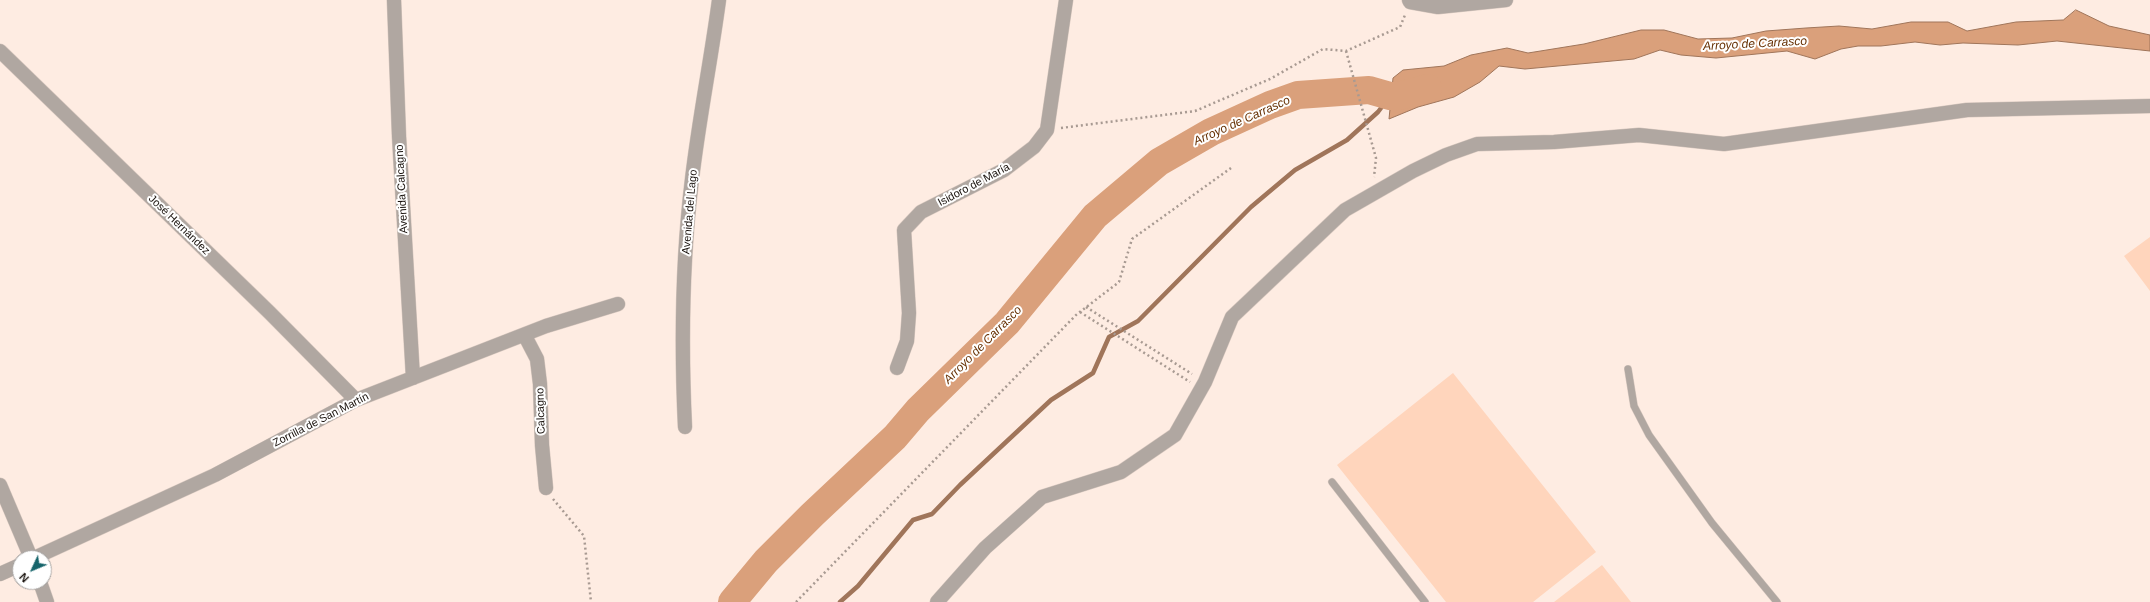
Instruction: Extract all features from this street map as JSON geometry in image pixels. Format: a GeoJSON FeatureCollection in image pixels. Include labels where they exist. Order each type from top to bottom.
{"type":"FeatureCollection","features":[{"type":"Feature","properties":{"kind":"street","name":"Avenida Calcagno"},"geometry":{"type":"LineString","coordinates":[[394,0],[399,136],[413,378]]}},
{"type":"Feature","properties":{"kind":"street","name":"Avenida del Lago"},"geometry":{"type":"LineString","coordinates":[[685,427],[682,370],[683,282],[690,195],[719,0]]}},
{"type":"Feature","properties":{"kind":"street","name":"Isidoro de María"},"geometry":{"type":"LineString","coordinates":[[897,368],[907,342],[909,313],[904,230],[921,212],[1004,170],[1034,146],[1046,130],[1066,0]]}},
{"type":"Feature","properties":{"kind":"street"},"geometry":{"type":"LineString","coordinates":[[1409,1],[1438,7],[1506,0]]}},
{"type":"Feature","properties":{"kind":"street","name":"José Hernández"},"geometry":{"type":"LineString","coordinates":[[0,51],[265,308],[356,400]]}},
{"type":"Feature","properties":{"kind":"street"},"geometry":{"type":"LineString","coordinates":[[937,602],[985,548],[1042,497],[1121,472],[1175,435],[1203,385],[1232,316],[1345,210],[1413,170],[1446,155],[1477,144],[1554,142],[1639,135],[1724,144],[1966,110],[2150,106]]}},
{"type":"Feature","properties":{"kind":"street","name":"Zorrilla de San Martín"},"geometry":{"type":"LineString","coordinates":[[51,550],[215,475],[356,400],[525,336],[546,326],[618,304]]}},
{"type":"Feature","properties":{"kind":"street","name":"Calcagno"},"geometry":{"type":"LineString","coordinates":[[525,336],[537,359],[546,488]]}},
{"type":"Feature","properties":{"kind":"street"},"geometry":{"type":"LineString","coordinates":[[0,485],[28,550]]}},
{"type":"Feature","properties":{"kind":"street"},"geometry":{"type":"LineString","coordinates":[[0,574],[12,568]]}},
{"type":"Feature","properties":{"kind":"street"},"geometry":{"type":"LineString","coordinates":[[43,590],[47,602]]}},
{"type":"Feature","properties":{"kind":"lane"},"geometry":{"type":"LineString","coordinates":[[1628,370],[1634,406],[1649,435],[1712,523],[1777,602]]}},
{"type":"Feature","properties":{"kind":"lane"},"geometry":{"type":"LineString","coordinates":[[1332,482],[1425,602]]}},
{"type":"Feature","properties":{"kind":"path"},"geometry":{"type":"LineString","coordinates":[[1046,130],[1195,111],[1270,79],[1323,49],[1346,51],[1400,27],[1409,1]]}},
{"type":"Feature","properties":{"kind":"path"},"geometry":{"type":"LineString","coordinates":[[1346,51],[1376,158]]}},
{"type":"Feature","properties":{"kind":"path"},"geometry":{"type":"LineString","coordinates":[[796,602],[1080,312],[1119,282],[1132,239],[1231,168]]}},
{"type":"Feature","properties":{"kind":"path"},"geometry":{"type":"LineString","coordinates":[[1086,307],[1170,360],[1203,385]]}},
{"type":"Feature","properties":{"kind":"path"},"geometry":{"type":"LineString","coordinates":[[1080,312],[1166,366],[1203,385]]}},
{"type":"Feature","properties":{"kind":"path"},"geometry":{"type":"LineString","coordinates":[[546,488],[556,503],[584,536],[591,602]]}},
{"type":"Feature","properties":{"kind":"shaded area"},"geometry":{"type":"Polygon","coordinates":[[[2150,237],[2150,291],[2124,256],[2150,237]]]}},
{"type":"Feature","properties":{"kind":"shaded area"},"geometry":{"type":"Polygon","coordinates":[[[1453,373],[1596,552],[1533,602],[1446,602],[1337,465],[1453,373]]]}},
{"type":"Feature","properties":{"kind":"shaded area"},"geometry":{"type":"Polygon","coordinates":[[[1602,565],[1631,602],[1554,602],[1602,565]]]}},
{"type":"Feature","properties":{"kind":"water"},"geometry":{"type":"Polygon","coordinates":[[[2076,10],[2109,26],[2150,35],[2150,51],[2057,41],[2018,45],[1963,43],[1940,45],[1915,42],[1881,46],[1858,46],[1841,49],[1815,59],[1787,51],[1716,58],[1681,55],[1660,50],[1634,59],[1525,69],[1499,66],[1480,82],[1454,97],[1418,107],[1389,119],[1393,78],[1403,70],[1444,66],[1471,55],[1507,48],[1528,53],[1584,44],[1641,30],[1664,30],[1698,39],[1732,38],[1766,31],[1806,28],[1839,26],[1872,29],[1911,22],[1948,22],[1967,31],[2016,22],[2063,20],[2076,10]]]}},
{"type":"Feature","properties":{"kind":"waterway","name":"Arroyo de Carrasco"},"geometry":{"type":"LineString","coordinates":[[732,602],[766,561],[812,515],[895,437],[918,410],[1007,323],[1095,216],[1159,162],[1211,132],[1270,105],[1298,95],[1369,90],[1390,96],[1399,96],[1428,88]]}},
{"type":"Feature","properties":{"kind":"waterway"},"geometry":{"type":"LineString","coordinates":[[840,602],[858,586],[913,520],[932,514],[960,485],[1051,400],[1093,373],[1109,337],[1138,321],[1251,207],[1295,170],[1347,140],[1378,112],[1390,96]]}}]}
